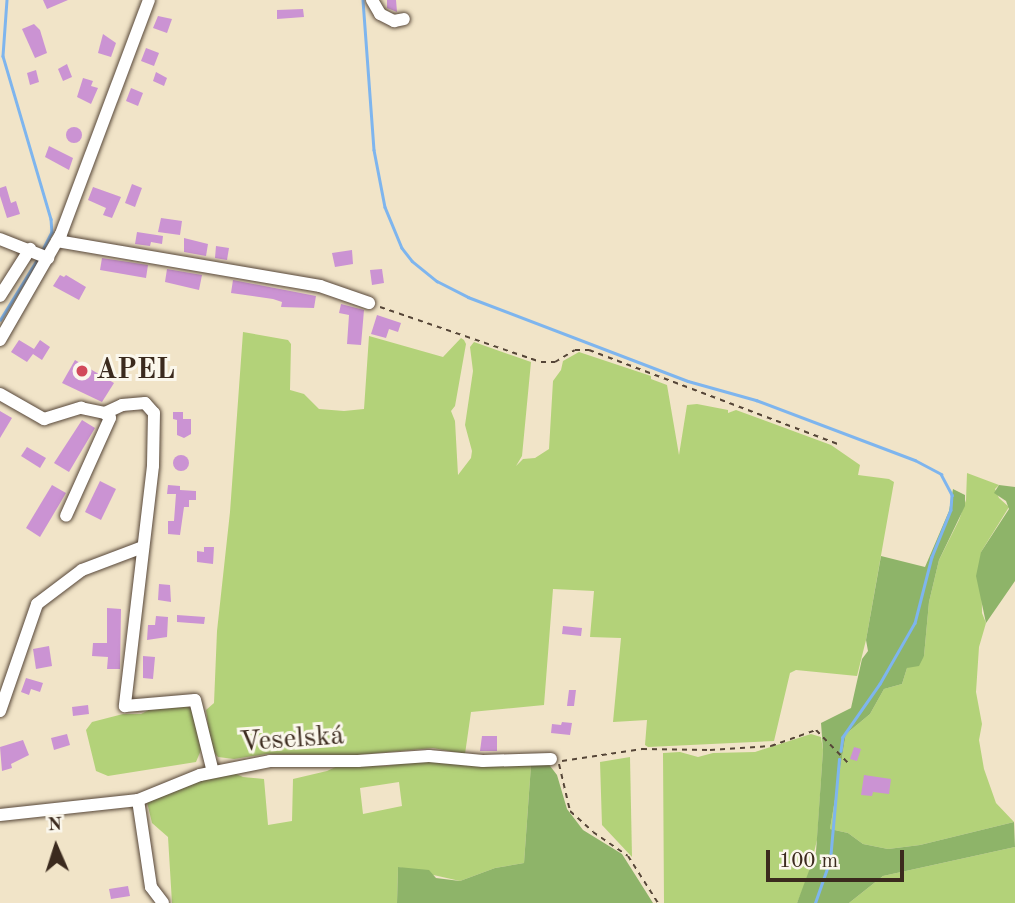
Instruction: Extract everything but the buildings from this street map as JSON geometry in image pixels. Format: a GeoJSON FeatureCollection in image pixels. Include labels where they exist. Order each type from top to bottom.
{"type":"FeatureCollection","features":[{"type":"Feature","properties":{"kind":"street"},"geometry":{"type":"LineString","coordinates":[[0,296],[39,253],[57,242],[149,0]]}},
{"type":"Feature","properties":{"kind":"street"},"geometry":{"type":"LineString","coordinates":[[372,0],[380,14],[394,21],[404,19]]}},
{"type":"Feature","properties":{"kind":"street"},"geometry":{"type":"LineString","coordinates":[[0,239],[39,253]]}},
{"type":"Feature","properties":{"kind":"street"},"geometry":{"type":"LineString","coordinates":[[57,242],[320,286],[369,303]]}},
{"type":"Feature","properties":{"kind":"street"},"geometry":{"type":"LineString","coordinates":[[0,340],[39,253]]}},
{"type":"Feature","properties":{"kind":"street"},"geometry":{"type":"LineString","coordinates":[[0,394],[44,419],[81,408],[105,413],[110,418],[66,516]]}},
{"type":"Feature","properties":{"kind":"street"},"geometry":{"type":"LineString","coordinates":[[105,413],[122,405],[145,402],[154,413],[153,466],[125,706],[195,700],[213,772]]}},
{"type":"Feature","properties":{"kind":"street"},"geometry":{"type":"LineString","coordinates":[[0,711],[37,604],[82,570],[143,547]]}},
{"type":"Feature","properties":{"kind":"street","name":"Veselská"},"geometry":{"type":"LineString","coordinates":[[0,815],[138,800],[213,772],[270,761],[358,761],[429,755],[483,761],[551,759]]}},
{"type":"Feature","properties":{"kind":"street"},"geometry":{"type":"LineString","coordinates":[[138,800],[152,887],[163,903]]}},
{"type":"Feature","properties":{"kind":"path"},"geometry":{"type":"LineString","coordinates":[[369,303],[541,362],[555,362],[575,350],[589,350],[840,445]]}},
{"type":"Feature","properties":{"kind":"path"},"geometry":{"type":"LineString","coordinates":[[658,903],[628,856],[593,832],[570,811],[558,760],[569,762],[642,749],[709,750],[771,746],[816,730],[850,765]]}},
{"type":"Feature","properties":{"kind":"green space"},"geometry":{"type":"Polygon","coordinates":[[[243,332],[288,340],[291,344],[290,390],[304,394],[319,409],[344,411],[364,409],[369,336],[443,357],[461,338],[466,344],[455,406],[451,411],[455,421],[458,475],[471,458],[472,451],[465,425],[473,371],[470,347],[474,342],[531,362],[522,456],[516,466],[523,459],[535,458],[549,449],[553,381],[561,370],[563,361],[579,352],[651,376],[651,379],[667,385],[679,455],[687,405],[697,404],[728,410],[728,413],[736,410],[831,445],[860,465],[858,475],[894,482],[857,676],[796,670],[790,673],[774,741],[648,747],[645,745],[647,720],[613,722],[621,638],[590,637],[594,591],[553,589],[544,705],[471,712],[465,754],[433,748],[356,755],[266,754],[234,759],[218,757],[211,749],[206,710],[214,703],[217,631],[230,512],[243,332]]]}},
{"type":"Feature","properties":{"kind":"green space"},"geometry":{"type":"Polygon","coordinates":[[[967,473],[999,485],[995,489],[999,498],[1009,507],[981,552],[982,613],[986,623],[979,647],[976,692],[982,724],[979,740],[984,769],[996,803],[1014,822],[920,845],[888,849],[863,844],[848,833],[830,829],[846,734],[870,714],[884,689],[902,684],[907,668],[924,656],[929,602],[939,560],[966,500],[967,473]]]}},
{"type":"Feature","properties":{"kind":"green space"},"geometry":{"type":"Polygon","coordinates":[[[999,485],[1015,487],[1015,581],[986,623],[976,576],[981,552],[1009,509],[1006,501],[994,493],[999,485]]]}},
{"type":"Feature","properties":{"kind":"green space"},"geometry":{"type":"Polygon","coordinates":[[[953,489],[965,495],[965,506],[939,560],[929,602],[924,656],[919,666],[907,668],[902,684],[884,689],[870,714],[846,734],[830,829],[848,833],[863,844],[888,849],[920,845],[1014,822],[1015,847],[883,876],[849,903],[797,903],[816,852],[823,750],[821,723],[851,708],[862,659],[868,651],[866,640],[881,556],[925,567],[949,511],[953,489]]]}},
{"type":"Feature","properties":{"kind":"green space"},"geometry":{"type":"Polygon","coordinates":[[[188,706],[193,711],[201,750],[196,762],[108,776],[96,771],[86,730],[92,722],[123,714],[141,714],[149,710],[188,706]]]}},
{"type":"Feature","properties":{"kind":"green space"},"geometry":{"type":"Polygon","coordinates":[[[811,734],[821,737],[823,750],[817,840],[808,877],[797,903],[664,903],[663,753],[680,752],[698,757],[713,753],[755,752],[811,734]]]}},
{"type":"Feature","properties":{"kind":"green space"},"geometry":{"type":"Polygon","coordinates":[[[630,757],[632,857],[602,825],[600,762],[630,757]]]}},
{"type":"Feature","properties":{"kind":"green space"},"geometry":{"type":"Polygon","coordinates":[[[416,760],[531,765],[524,863],[495,868],[460,881],[398,867],[397,903],[172,903],[168,837],[152,823],[147,802],[152,796],[229,771],[243,777],[264,779],[268,825],[292,821],[293,779],[327,771],[342,764],[387,766],[416,760]],[[399,782],[360,788],[363,814],[402,806],[399,782]]]}},
{"type":"Feature","properties":{"kind":"green space"},"geometry":{"type":"Polygon","coordinates":[[[547,762],[557,775],[567,809],[583,830],[622,854],[653,903],[397,903],[398,867],[429,870],[436,878],[460,881],[495,868],[524,863],[531,765],[547,762]]]}},
{"type":"Feature","properties":{"kind":"green space"},"geometry":{"type":"Polygon","coordinates":[[[1015,847],[1015,903],[849,903],[883,876],[1015,847]]]}},
{"type":"Feature","properties":{"kind":"waterway"},"geometry":{"type":"LineString","coordinates":[[7,0],[3,56],[51,219],[52,232],[42,252]]}},
{"type":"Feature","properties":{"kind":"waterway"},"geometry":{"type":"LineString","coordinates":[[363,0],[374,150],[385,207],[402,248],[412,261],[437,281],[468,297],[688,381],[756,400],[915,460],[941,474],[952,495],[951,510],[932,557],[915,623],[880,684],[843,737],[841,751]]}},
{"type":"Feature","properties":{"kind":"waterway"},"geometry":{"type":"LineString","coordinates":[[0,320],[38,258]]}},
{"type":"Feature","properties":{"kind":"waterway"},"geometry":{"type":"LineString","coordinates":[[815,903],[830,860],[839,759]]}},
{"type":"Feature","properties":{"kind":"place","name":"APEL"},"geometry":{"type":"Point","coordinates":[82,371]}}]}
